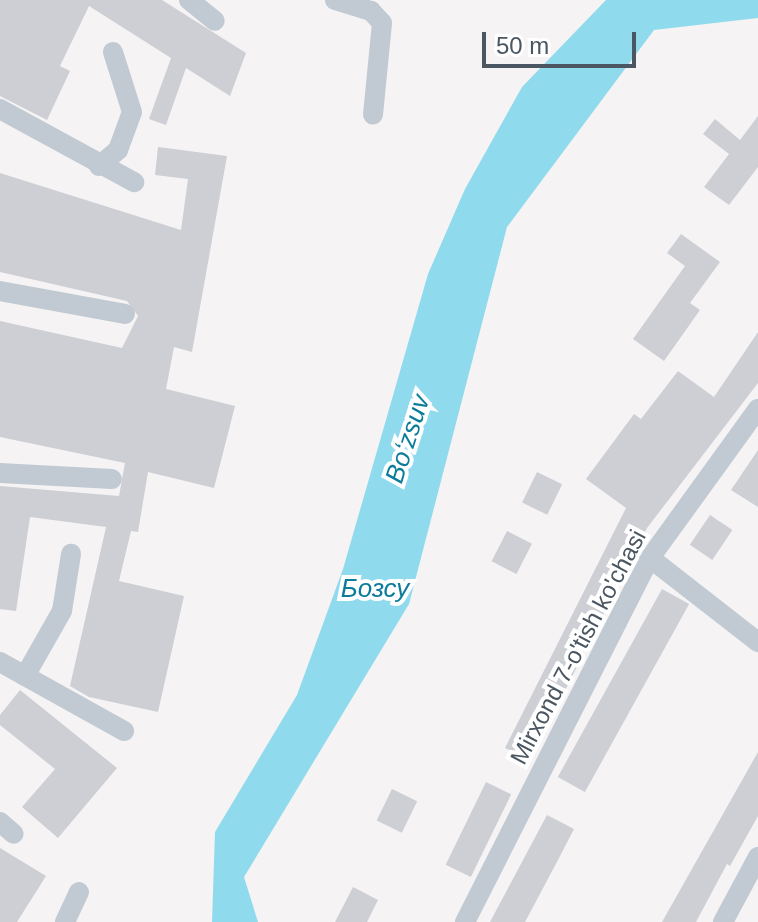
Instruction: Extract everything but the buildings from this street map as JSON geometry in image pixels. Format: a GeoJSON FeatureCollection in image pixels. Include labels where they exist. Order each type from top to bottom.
{"type":"FeatureCollection","features":[{"type":"Feature","properties":{"kind":"street"},"geometry":{"type":"LineString","coordinates":[[189,0],[215,21]]}},
{"type":"Feature","properties":{"kind":"street"},"geometry":{"type":"LineString","coordinates":[[342,1],[382,23],[373,115]]}},
{"type":"Feature","properties":{"kind":"street"},"geometry":{"type":"LineString","coordinates":[[99,166],[118,150],[132,112],[113,52]]}},
{"type":"Feature","properties":{"kind":"street"},"geometry":{"type":"LineString","coordinates":[[0,109],[99,166],[134,182]]}},
{"type":"Feature","properties":{"kind":"street"},"geometry":{"type":"LineString","coordinates":[[0,291],[125,314]]}},
{"type":"Feature","properties":{"kind":"street","name":"Mirxond 7-o'tish ko'chasi"},"geometry":{"type":"LineString","coordinates":[[465,922],[650,558],[758,409]]}},
{"type":"Feature","properties":{"kind":"street"},"geometry":{"type":"LineString","coordinates":[[0,473],[112,479]]}},
{"type":"Feature","properties":{"kind":"street"},"geometry":{"type":"LineString","coordinates":[[25,676],[62,611],[71,554]]}},
{"type":"Feature","properties":{"kind":"street"},"geometry":{"type":"LineString","coordinates":[[650,558],[758,642]]}},
{"type":"Feature","properties":{"kind":"street"},"geometry":{"type":"LineString","coordinates":[[0,662],[124,731]]}},
{"type":"Feature","properties":{"kind":"street"},"geometry":{"type":"LineString","coordinates":[[723,922],[758,857]]}},
{"type":"Feature","properties":{"kind":"street"},"geometry":{"type":"LineString","coordinates":[[65,922],[79,892]]}},
{"type":"Feature","properties":{"kind":"water","name":"Бозсу"},"geometry":{"type":"Polygon","coordinates":[[[606,0],[758,0],[758,18],[654,30],[507,227],[409,604],[244,877],[258,922],[212,922],[215,832],[297,695],[343,569],[428,274],[465,189],[522,87],[606,0]]]}},
{"type":"Feature","properties":{"kind":"water label","name":"Boʻzsuv"},"geometry":{"type":"Point","coordinates":[408,439]}}]}
